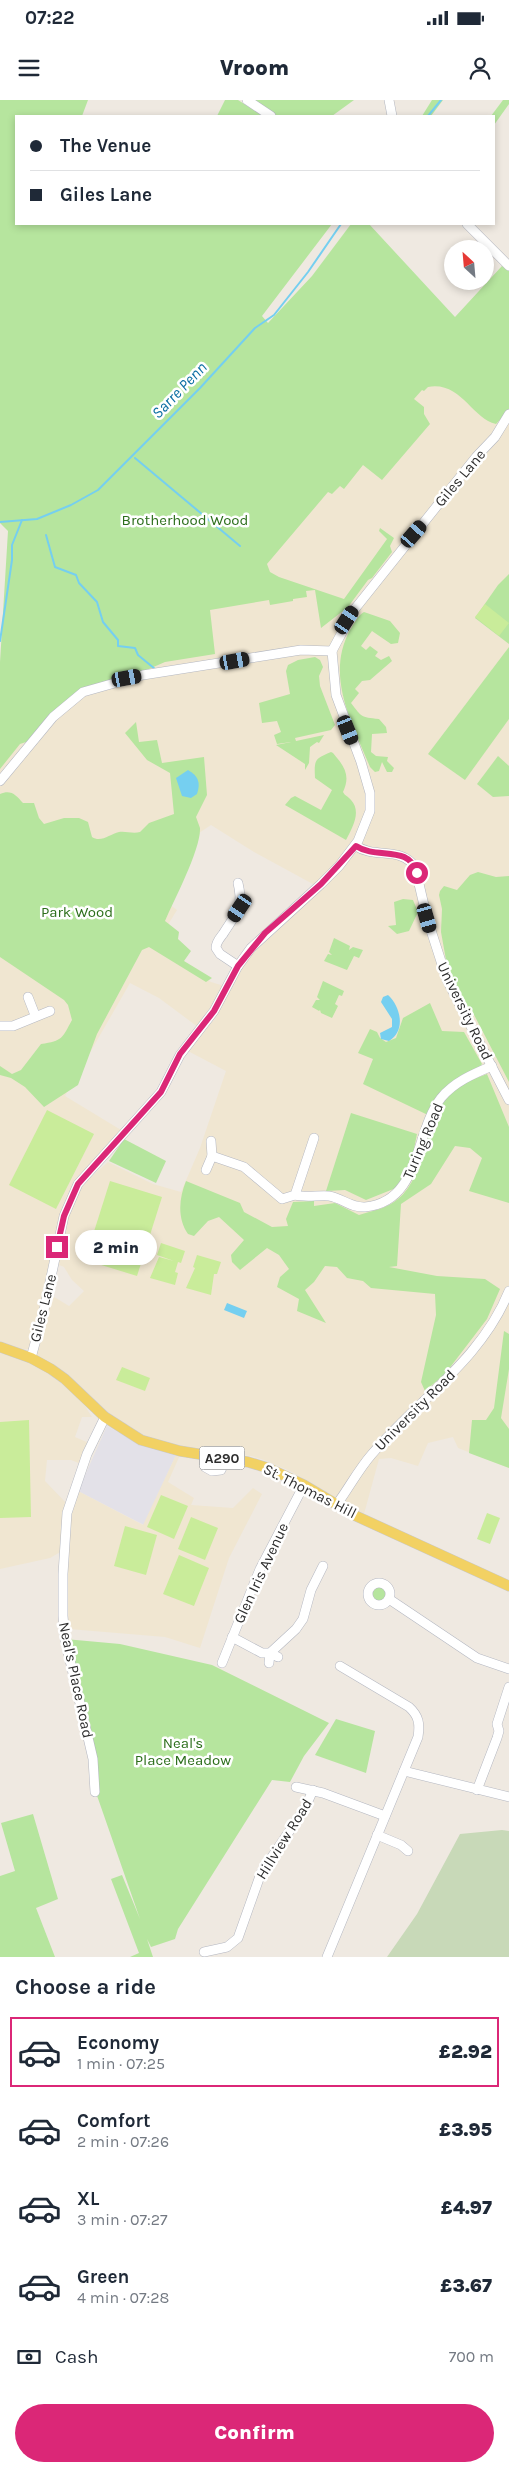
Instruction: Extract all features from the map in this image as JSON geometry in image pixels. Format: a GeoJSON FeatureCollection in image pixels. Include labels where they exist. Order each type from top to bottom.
{"type":"FeatureCollection","features":[{"type":"Feature","properties":{"kind":"main road","name":"A290"},"geometry":{"type":"LineString","coordinates":[[0,1347],[31,1358],[65,1379],[105,1417]]}},
{"type":"Feature","properties":{"kind":"main road","name":"St. Thomas Hill"},"geometry":{"type":"LineString","coordinates":[[105,1417],[122,1430],[145,1441],[204,1455],[258,1464],[304,1485],[356,1516],[509,1586]]}},
{"type":"Feature","properties":{"kind":"street"},"geometry":{"type":"LineString","coordinates":[[247,100],[270,115]]}},
{"type":"Feature","properties":{"kind":"street"},"geometry":{"type":"LineString","coordinates":[[389,100],[392,115]]}},
{"type":"Feature","properties":{"kind":"street"},"geometry":{"type":"LineString","coordinates":[[468,225],[509,266]]}},
{"type":"Feature","properties":{"kind":"street","name":"Giles Lane"},"geometry":{"type":"LineString","coordinates":[[31,1358],[44,1310],[64,1216],[73,1193],[85,1175],[161,1092],[180,1054],[214,1011],[238,966],[265,933],[321,884],[356,846],[370,810],[370,793],[361,762],[336,695],[332,651],[356,607],[476,457],[495,437],[509,414]]}},
{"type":"Feature","properties":{"kind":"street"},"geometry":{"type":"LineString","coordinates":[[0,781],[53,717],[83,692],[143,675],[301,650],[332,651]]}},
{"type":"Feature","properties":{"kind":"street","name":"University Road"},"geometry":{"type":"LineString","coordinates":[[356,846],[372,854],[390,853],[412,862],[415,867],[427,918],[447,980],[509,1100]]}},
{"type":"Feature","properties":{"kind":"street"},"geometry":{"type":"LineString","coordinates":[[238,883],[241,899],[240,908],[218,941],[216,948],[220,954],[238,966]]}},
{"type":"Feature","properties":{"kind":"street"},"geometry":{"type":"LineString","coordinates":[[28,997],[35,1015]]}},
{"type":"Feature","properties":{"kind":"street"},"geometry":{"type":"LineString","coordinates":[[0,1026],[13,1026],[35,1015],[50,1011]]}},
{"type":"Feature","properties":{"kind":"street","name":"Turing Road"},"geometry":{"type":"LineString","coordinates":[[212,1156],[244,1167],[282,1199],[295,1195],[332,1197],[352,1206],[362,1207],[388,1199],[402,1188],[409,1178],[424,1133],[442,1097],[455,1085],[492,1066]]}},
{"type":"Feature","properties":{"kind":"street"},"geometry":{"type":"LineString","coordinates":[[295,1195],[314,1138]]}},
{"type":"Feature","properties":{"kind":"street"},"geometry":{"type":"LineString","coordinates":[[206,1170],[212,1156],[211,1141]]}},
{"type":"Feature","properties":{"kind":"street","name":"University Road"},"geometry":{"type":"LineString","coordinates":[[337,1504],[372,1453],[473,1350],[492,1323],[509,1291]]}},
{"type":"Feature","properties":{"kind":"street","name":"Neal's Place Road"},"geometry":{"type":"LineString","coordinates":[[95,1792],[93,1758],[66,1639],[63,1616],[67,1513],[86,1454],[105,1417]]}},
{"type":"Feature","properties":{"kind":"street","name":"Glen Iris Avenue"},"geometry":{"type":"LineString","coordinates":[[222,1663],[260,1569],[304,1485]]}},
{"type":"Feature","properties":{"kind":"street","name":"Neal's Place Road"},"geometry":{"type":"LineString","coordinates":[[58,1552],[63,1547],[66,1538]]}},
{"type":"Feature","properties":{"kind":"street"},"geometry":{"type":"LineString","coordinates":[[232,1638],[272,1658],[303,1619],[318,1569]]}},
{"type":"Feature","properties":{"kind":"street"},"geometry":{"type":"LineString","coordinates":[[389,1599],[477,1658],[509,1669]]}},
{"type":"Feature","properties":{"kind":"street"},"geometry":{"type":"LineString","coordinates":[[327,1957],[418,1737],[420,1723],[414,1711],[349,1674],[340,1666]]}},
{"type":"Feature","properties":{"kind":"street"},"geometry":{"type":"LineString","coordinates":[[477,1790],[497,1738],[499,1731],[497,1724],[509,1687]]}},
{"type":"Feature","properties":{"kind":"street"},"geometry":{"type":"LineString","coordinates":[[404,1771],[509,1797]]}},
{"type":"Feature","properties":{"kind":"street"},"geometry":{"type":"LineString","coordinates":[[296,1787],[313,1790],[385,1816]]}},
{"type":"Feature","properties":{"kind":"street","name":"Hillview Road"},"geometry":{"type":"LineString","coordinates":[[204,1952],[227,1947],[238,1938],[260,1873],[305,1808],[313,1790]]}},
{"type":"Feature","properties":{"kind":"street"},"geometry":{"type":"LineString","coordinates":[[378,1835],[401,1845],[408,1851]]}},
{"type":"Feature","properties":{"kind":"shaded area"},"geometry":{"type":"Polygon","coordinates":[[[502,266],[509,271],[509,1468],[458,1448],[453,1437],[428,1443],[418,1466],[391,1458],[379,1459],[364,1514],[290,1471],[264,1460],[252,1456],[179,1447],[141,1436],[119,1424],[81,1390],[68,1374],[34,1355],[51,1295],[69,1306],[84,1291],[72,1280],[64,1267],[57,1264],[67,1217],[80,1187],[108,1162],[153,1184],[181,1192],[200,1148],[226,1071],[186,1050],[213,1021],[248,958],[322,889],[254,852],[211,825],[199,833],[190,864],[169,904],[177,910],[169,923],[184,964],[211,982],[224,986],[198,1027],[159,998],[130,983],[65,1096],[121,1130],[76,1181],[63,1206],[39,1316],[29,1349],[21,1350],[0,1342],[0,664],[455,318],[480,290],[494,290],[494,275],[502,266]]]}},
{"type":"Feature","properties":{"kind":"shaded area"},"geometry":{"type":"Polygon","coordinates":[[[0,1352],[30,1362],[64,1383],[79,1397],[92,1417],[82,1417],[75,1437],[89,1443],[81,1464],[71,1460],[47,1460],[45,1481],[67,1504],[62,1551],[50,1558],[0,1569],[0,1352]]]}},
{"type":"Feature","properties":{"kind":"shaded area"},"geometry":{"type":"Polygon","coordinates":[[[107,1426],[137,1443],[176,1455],[144,1525],[78,1491],[107,1426]]]}},
{"type":"Feature","properties":{"kind":"shaded area"},"geometry":{"type":"Polygon","coordinates":[[[176,1455],[180,1455],[168,1482],[194,1498],[191,1505],[233,1508],[253,1488],[262,1494],[229,1558],[200,1648],[165,1637],[69,1629],[67,1597],[70,1517],[78,1491],[143,1525],[176,1455]]]}},
{"type":"Feature","properties":{"kind":"green space","name":"Brotherhood Wood"},"geometry":{"type":"Polygon","coordinates":[[[0,100],[88,100],[82,115],[15,115],[15,225],[331,225],[262,316],[268,323],[312,276],[350,225],[370,225],[455,317],[480,290],[494,290],[494,275],[502,266],[509,271],[509,410],[496,424],[488,421],[458,395],[449,390],[439,387],[428,387],[424,391],[422,390],[414,399],[424,407],[424,414],[430,424],[382,480],[363,465],[344,489],[340,486],[332,494],[328,492],[267,564],[270,572],[279,577],[344,599],[387,539],[379,531],[380,528],[394,538],[390,546],[392,552],[348,607],[321,628],[315,590],[306,591],[307,597],[293,599],[293,601],[270,605],[269,600],[210,610],[215,654],[165,662],[142,672],[82,689],[29,741],[20,744],[0,769],[0,662],[8,531],[0,523],[0,100]]]}},
{"type":"Feature","properties":{"kind":"green space"},"geometry":{"type":"Polygon","coordinates":[[[225,100],[238,100],[261,115],[218,115],[225,100]]]}},
{"type":"Feature","properties":{"kind":"green space"},"geometry":{"type":"Polygon","coordinates":[[[252,100],[354,100],[333,115],[275,115],[252,100]]]}},
{"type":"Feature","properties":{"kind":"green space"},"geometry":{"type":"Polygon","coordinates":[[[432,100],[443,100],[432,115],[423,115],[432,100]]]}},
{"type":"Feature","properties":{"kind":"green space"},"geometry":{"type":"Polygon","coordinates":[[[503,100],[509,100],[509,104],[495,124],[495,115],[492,115],[503,100]]]}},
{"type":"Feature","properties":{"kind":"green space"},"geometry":{"type":"Polygon","coordinates":[[[509,574],[509,644],[475,618],[498,585],[509,574]]]}},
{"type":"Feature","properties":{"kind":"green space"},"geometry":{"type":"Polygon","coordinates":[[[485,604],[509,623],[499,636],[475,617],[485,604]]]}},
{"type":"Feature","properties":{"kind":"green space"},"geometry":{"type":"Polygon","coordinates":[[[364,612],[390,621],[400,633],[398,643],[391,644],[372,631],[361,646],[366,650],[370,646],[378,652],[375,656],[381,660],[389,656],[392,661],[370,680],[362,681],[355,689],[359,693],[351,703],[362,716],[379,719],[386,727],[387,733],[372,734],[371,752],[376,756],[388,757],[387,761],[394,768],[392,772],[387,772],[382,762],[379,771],[375,772],[370,767],[349,716],[341,682],[340,665],[343,647],[350,630],[358,617],[364,612]]]}},
{"type":"Feature","properties":{"kind":"green space"},"geometry":{"type":"Polygon","coordinates":[[[509,647],[509,719],[465,780],[428,754],[509,647]]]}},
{"type":"Feature","properties":{"kind":"green space"},"geometry":{"type":"Polygon","coordinates":[[[315,657],[320,660],[323,667],[319,676],[320,686],[335,725],[331,730],[295,738],[296,741],[324,735],[319,743],[317,742],[310,747],[309,763],[305,770],[305,764],[276,745],[291,742],[277,744],[274,735],[281,732],[277,721],[262,723],[259,703],[290,694],[286,671],[288,665],[298,660],[315,657]]]}},
{"type":"Feature","properties":{"kind":"green space","name":"Park Wood"},"geometry":{"type":"Polygon","coordinates":[[[136,722],[139,742],[157,740],[162,763],[204,757],[207,795],[196,817],[200,828],[199,837],[192,861],[165,921],[179,932],[178,939],[191,951],[184,961],[212,978],[206,982],[149,947],[142,950],[97,1034],[78,1085],[44,1107],[25,1087],[11,1078],[0,1075],[0,1066],[12,1074],[21,1070],[41,1044],[54,1042],[61,1038],[72,1020],[68,1005],[64,1000],[0,957],[0,794],[7,792],[16,795],[23,803],[34,803],[39,818],[44,824],[64,818],[79,818],[88,822],[92,837],[95,839],[106,838],[119,832],[140,832],[149,823],[174,814],[170,773],[147,760],[125,733],[136,722]]]}},
{"type":"Feature","properties":{"kind":"green space"},"geometry":{"type":"Polygon","coordinates":[[[331,752],[345,771],[346,781],[343,792],[351,800],[356,810],[355,820],[346,840],[285,805],[295,796],[321,810],[332,790],[315,778],[315,763],[319,758],[331,752]]]}},
{"type":"Feature","properties":{"kind":"green space"},"geometry":{"type":"Polygon","coordinates":[[[498,756],[509,766],[509,796],[493,797],[477,784],[498,756]]]}},
{"type":"Feature","properties":{"kind":"green space"},"geometry":{"type":"Polygon","coordinates":[[[478,872],[496,877],[509,876],[509,1082],[471,1009],[461,1002],[448,971],[441,932],[442,909],[440,891],[444,886],[457,890],[470,875],[478,872]]]}},
{"type":"Feature","properties":{"kind":"green space"},"geometry":{"type":"Polygon","coordinates":[[[403,899],[413,900],[418,912],[409,931],[397,934],[388,926],[396,925],[394,902],[403,899]]]}},
{"type":"Feature","properties":{"kind":"green space"},"geometry":{"type":"Polygon","coordinates":[[[334,938],[350,946],[349,950],[353,947],[363,950],[359,958],[354,956],[347,970],[324,961],[328,954],[332,955],[329,952],[334,938]]]}},
{"type":"Feature","properties":{"kind":"green space"},"geometry":{"type":"Polygon","coordinates":[[[323,981],[344,991],[342,996],[339,995],[335,1004],[338,1006],[332,1018],[312,1007],[316,1000],[320,1000],[317,997],[323,981]]]}},
{"type":"Feature","properties":{"kind":"green space"},"geometry":{"type":"Polygon","coordinates":[[[430,1003],[442,1031],[464,1032],[482,1064],[478,1069],[460,1076],[430,1116],[363,1084],[373,1059],[358,1053],[370,1029],[377,1032],[380,1038],[386,1042],[396,1038],[403,1018],[430,1003]]]}},
{"type":"Feature","properties":{"kind":"green space"},"geometry":{"type":"Polygon","coordinates":[[[487,1074],[509,1127],[509,1203],[469,1191],[482,1158],[470,1148],[455,1146],[431,1184],[401,1204],[397,1266],[389,1267],[437,1276],[485,1279],[500,1289],[487,1319],[445,1374],[425,1391],[421,1382],[436,1315],[435,1294],[371,1288],[363,1281],[347,1278],[337,1267],[325,1266],[314,1282],[305,1290],[326,1323],[297,1311],[299,1299],[277,1287],[280,1277],[289,1269],[279,1255],[267,1248],[240,1270],[232,1262],[231,1255],[244,1240],[219,1217],[208,1221],[194,1236],[188,1234],[184,1228],[180,1208],[186,1181],[240,1203],[244,1212],[272,1227],[288,1226],[286,1219],[293,1202],[314,1201],[314,1206],[335,1203],[359,1215],[390,1205],[408,1189],[421,1160],[437,1112],[445,1099],[459,1086],[487,1074]]]}},
{"type":"Feature","properties":{"kind":"green space"},"geometry":{"type":"Polygon","coordinates":[[[47,1110],[94,1134],[56,1209],[9,1185],[47,1110]]]}},
{"type":"Feature","properties":{"kind":"green space"},"geometry":{"type":"Polygon","coordinates":[[[351,1113],[417,1134],[411,1164],[396,1188],[366,1200],[345,1190],[326,1191],[351,1113]]]}},
{"type":"Feature","properties":{"kind":"green space"},"geometry":{"type":"Polygon","coordinates":[[[124,1139],[166,1161],[156,1183],[109,1161],[124,1139]]]}},
{"type":"Feature","properties":{"kind":"green space"},"geometry":{"type":"Polygon","coordinates":[[[110,1181],[162,1197],[137,1276],[85,1260],[110,1181]]]}},
{"type":"Feature","properties":{"kind":"green space"},"geometry":{"type":"Polygon","coordinates":[[[161,1243],[185,1251],[181,1263],[178,1262],[175,1272],[178,1273],[175,1285],[150,1278],[159,1257],[174,1261],[157,1255],[161,1243]]]}},
{"type":"Feature","properties":{"kind":"green space"},"geometry":{"type":"Polygon","coordinates":[[[197,1255],[221,1262],[217,1274],[214,1274],[211,1295],[186,1288],[195,1268],[193,1267],[197,1255]]]}},
{"type":"Feature","properties":{"kind":"green space"},"geometry":{"type":"Polygon","coordinates":[[[504,1331],[509,1334],[509,1369],[501,1418],[509,1429],[509,1468],[469,1453],[472,1420],[486,1420],[494,1408],[504,1331]]]}},
{"type":"Feature","properties":{"kind":"green space"},"geometry":{"type":"Polygon","coordinates":[[[122,1367],[150,1378],[145,1391],[116,1380],[122,1367]]]}},
{"type":"Feature","properties":{"kind":"green space"},"geometry":{"type":"Polygon","coordinates":[[[29,1420],[31,1517],[0,1518],[0,1422],[29,1420]]]}},
{"type":"Feature","properties":{"kind":"green space"},"geometry":{"type":"Polygon","coordinates":[[[161,1495],[188,1506],[174,1539],[147,1527],[161,1495]]]}},
{"type":"Feature","properties":{"kind":"green space"},"geometry":{"type":"Polygon","coordinates":[[[487,1513],[500,1518],[490,1544],[477,1539],[487,1513]]]}},
{"type":"Feature","properties":{"kind":"green space"},"geometry":{"type":"Polygon","coordinates":[[[191,1517],[218,1528],[205,1560],[178,1549],[191,1517]]]}},
{"type":"Feature","properties":{"kind":"green space"},"geometry":{"type":"Polygon","coordinates":[[[125,1526],[157,1535],[146,1575],[114,1566],[125,1526]]]}},
{"type":"Feature","properties":{"kind":"green space"},"geometry":{"type":"Polygon","coordinates":[[[179,1555],[209,1568],[194,1606],[163,1594],[179,1555]]]}},
{"type":"Feature","properties":{"kind":"green space"},"geometry":{"type":"Polygon","coordinates":[[[375,1586],[381,1586],[386,1591],[384,1600],[375,1602],[370,1597],[370,1591],[375,1586]]]}},
{"type":"Feature","properties":{"kind":"green space","name":"Neal's Place Meadow"},"geometry":{"type":"Polygon","coordinates":[[[65,1639],[120,1644],[212,1665],[329,1723],[304,1756],[290,1782],[272,1780],[178,1929],[175,1939],[151,1947],[147,1939],[153,1957],[130,1957],[139,1953],[111,1879],[122,1875],[140,1919],[94,1787],[65,1639]]]}},
{"type":"Feature","properties":{"kind":"green space"},"geometry":{"type":"Polygon","coordinates":[[[336,1719],[375,1731],[366,1773],[315,1755],[336,1719]]]}},
{"type":"Feature","properties":{"kind":"green space"},"geometry":{"type":"Polygon","coordinates":[[[33,1814],[58,1899],[36,1908],[55,1957],[0,1957],[0,1876],[15,1871],[1,1823],[33,1814]]]}},
{"type":"Feature","properties":{"kind":"green space"},"geometry":{"type":"Polygon","coordinates":[[[509,1831],[509,1957],[387,1957],[417,1914],[460,1834],[509,1831]]]}},
{"type":"Feature","properties":{"kind":"water"},"geometry":{"type":"Polygon","coordinates":[[[188,770],[196,777],[199,783],[197,794],[191,798],[182,796],[176,778],[188,770]]]}},
{"type":"Feature","properties":{"kind":"water"},"geometry":{"type":"Polygon","coordinates":[[[388,995],[399,1012],[400,1019],[398,1031],[389,1041],[381,1039],[380,1033],[392,1027],[392,1019],[381,1002],[383,997],[388,995]]]}},
{"type":"Feature","properties":{"kind":"water"},"geometry":{"type":"Polygon","coordinates":[[[227,1303],[247,1311],[244,1318],[224,1310],[227,1303]]]}},
{"type":"Feature","properties":{"kind":"waterway","name":"Sarre Penn"},"geometry":{"type":"LineString","coordinates":[[429,115],[441,100]]}},
{"type":"Feature","properties":{"kind":"waterway","name":"Sarre Penn"},"geometry":{"type":"LineString","coordinates":[[0,522],[37,519],[71,505],[98,490],[200,388],[255,328],[274,315],[308,272],[340,225]]}},
{"type":"Feature","properties":{"kind":"waterway"},"geometry":{"type":"LineString","coordinates":[[135,458],[240,546]]}},
{"type":"Feature","properties":{"kind":"waterway"},"geometry":{"type":"LineString","coordinates":[[0,641],[12,560],[12,545],[22,520]]}},
{"type":"Feature","properties":{"kind":"waterway"},"geometry":{"type":"LineString","coordinates":[[46,535],[55,567],[76,575],[79,583],[97,602],[103,622],[118,640],[118,646],[135,648],[138,655],[155,669]]}},
{"type":"Feature","properties":{"kind":"route"},"geometry":{"type":"LineString","coordinates":[[57,1247],[69,1200],[78,1184],[161,1092],[180,1054],[214,1011],[238,966],[265,933],[321,884],[356,846],[372,854],[390,853],[401,856],[412,862],[417,873]]}}]}
